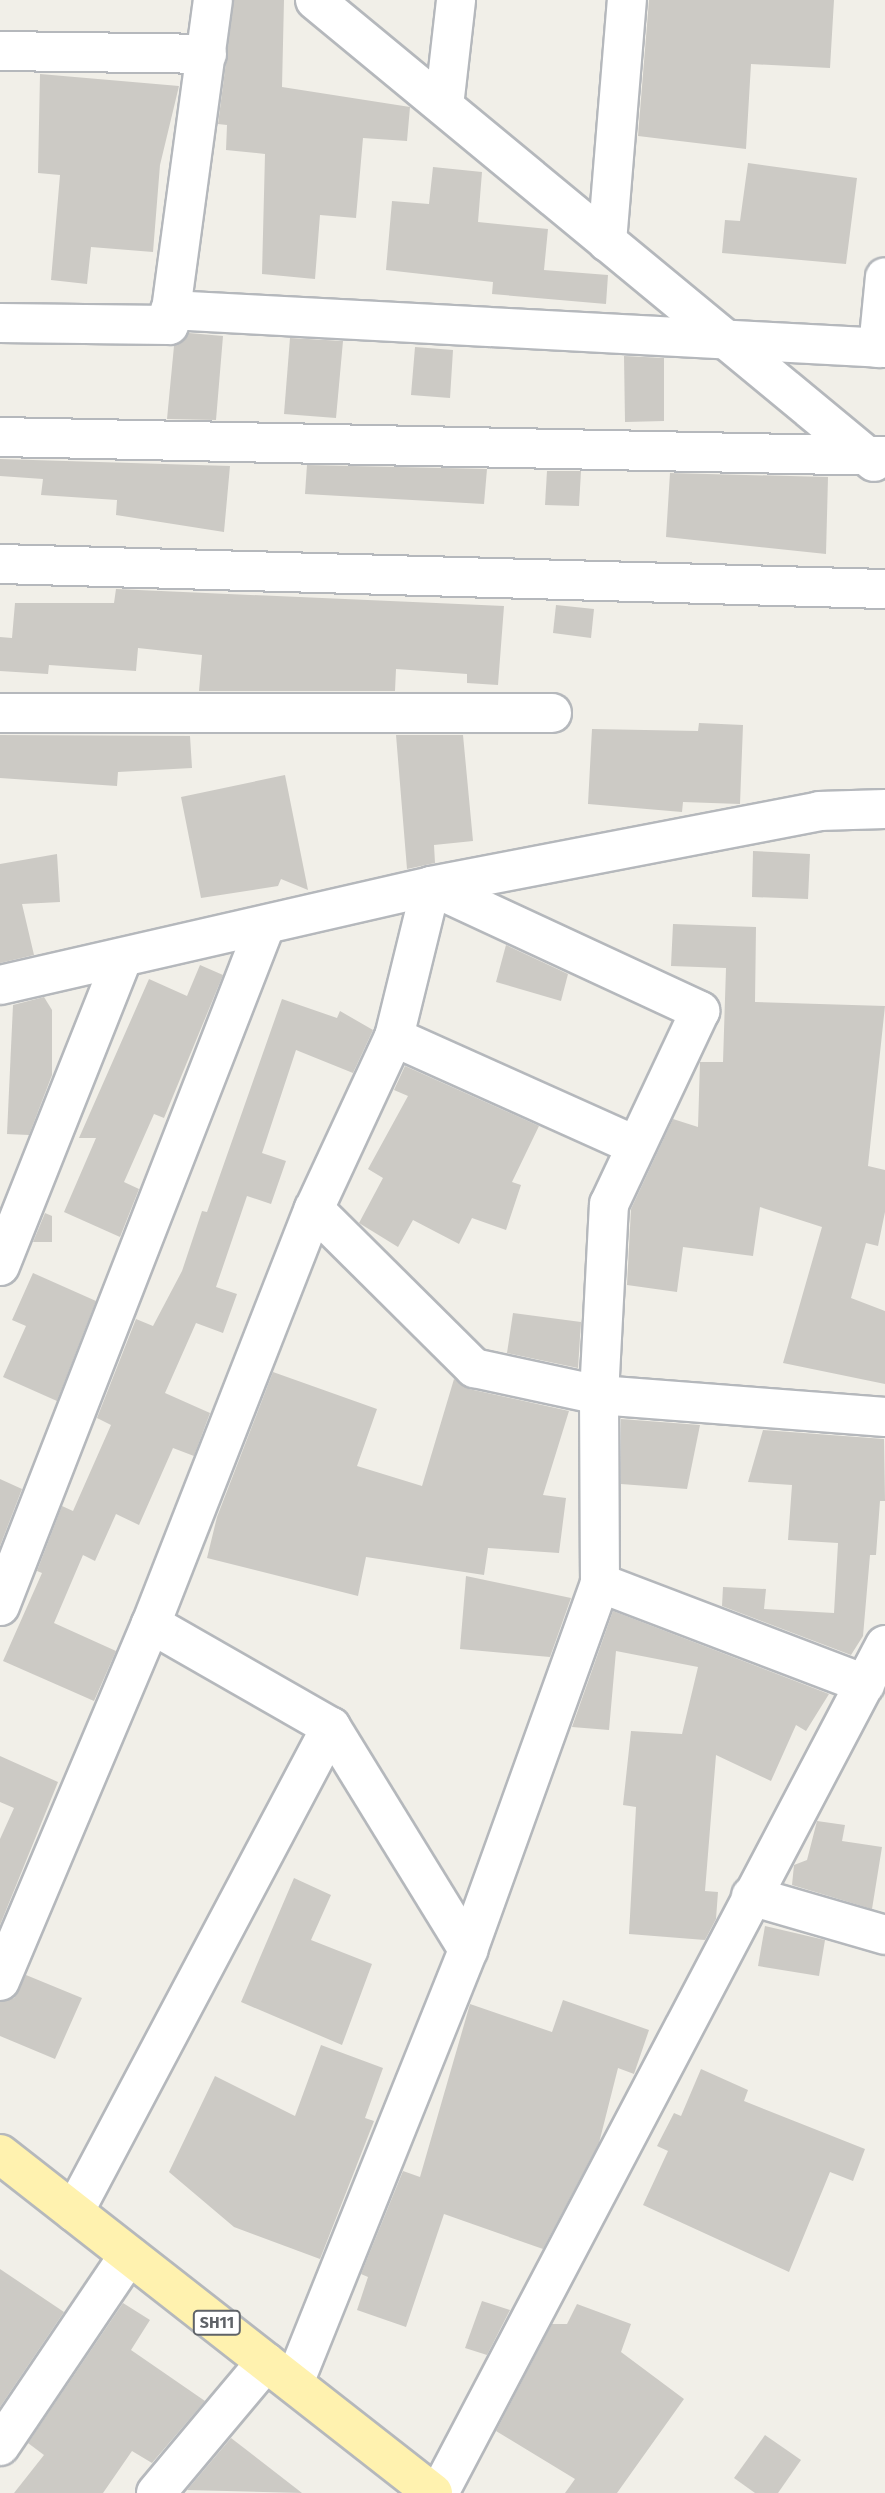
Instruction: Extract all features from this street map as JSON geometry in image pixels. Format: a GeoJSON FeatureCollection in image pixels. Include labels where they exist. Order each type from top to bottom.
{"type":"FeatureCollection","features":[{"type":"Feature","properties":{"kind":"main road","name":"SH11"},"geometry":{"type":"LineString","coordinates":[[0,2154],[433,2493]]}},
{"type":"Feature","properties":{"kind":"street"},"geometry":{"type":"LineString","coordinates":[[0,323],[169,325],[213,0]]}},
{"type":"Feature","properties":{"kind":"street"},"geometry":{"type":"LineString","coordinates":[[315,0],[721,337],[879,461]]}},
{"type":"Feature","properties":{"kind":"street"},"geometry":{"type":"LineString","coordinates":[[444,106],[456,0]]}},
{"type":"Feature","properties":{"kind":"street"},"geometry":{"type":"LineString","coordinates":[[607,242],[627,0]]}},
{"type":"Feature","properties":{"kind":"street"},"geometry":{"type":"LineString","coordinates":[[0,51],[207,54]]}},
{"type":"Feature","properties":{"kind":"street"},"geometry":{"type":"LineString","coordinates":[[170,310],[721,337],[881,348],[885,277]]}},
{"type":"Feature","properties":{"kind":"street"},"geometry":{"type":"LineString","coordinates":[[0,437],[879,461]]}},
{"type":"Feature","properties":{"kind":"street"},"geometry":{"type":"LineString","coordinates":[[0,564],[885,589]]}},
{"type":"Feature","properties":{"kind":"street"},"geometry":{"type":"LineString","coordinates":[[0,713],[552,713]]}},
{"type":"Feature","properties":{"kind":"street"},"geometry":{"type":"LineString","coordinates":[[0,985],[264,929],[431,886],[820,811],[885,809]]}},
{"type":"Feature","properties":{"kind":"street"},"geometry":{"type":"LineString","coordinates":[[0,1980],[151,1624],[314,1209],[394,1037],[431,886]]}},
{"type":"Feature","properties":{"kind":"street"},"geometry":{"type":"LineString","coordinates":[[156,2493],[280,2372],[468,1950],[600,1583],[599,1395],[609,1204],[700,1011],[431,886]]}},
{"type":"Feature","properties":{"kind":"street"},"geometry":{"type":"LineString","coordinates":[[0,1606],[264,929]]}},
{"type":"Feature","properties":{"kind":"street"},"geometry":{"type":"LineString","coordinates":[[0,1266],[122,959]]}},
{"type":"Feature","properties":{"kind":"street"},"geometry":{"type":"LineString","coordinates":[[394,1037],[636,1146]]}},
{"type":"Feature","properties":{"kind":"street"},"geometry":{"type":"LineString","coordinates":[[314,1209],[474,1368],[599,1395],[885,1417]]}},
{"type":"Feature","properties":{"kind":"street"},"geometry":{"type":"LineString","coordinates":[[600,1583],[865,1684]]}},
{"type":"Feature","properties":{"kind":"street"},"geometry":{"type":"LineString","coordinates":[[151,1624],[331,1727],[468,1950]]}},
{"type":"Feature","properties":{"kind":"street"},"geometry":{"type":"LineString","coordinates":[[439,2493],[885,1645]]}},
{"type":"Feature","properties":{"kind":"street"},"geometry":{"type":"LineString","coordinates":[[74,2213],[331,1727]]}},
{"type":"Feature","properties":{"kind":"street"},"geometry":{"type":"LineString","coordinates":[[751,1896],[885,1935]]}},
{"type":"Feature","properties":{"kind":"street"},"geometry":{"type":"LineString","coordinates":[[0,2446],[129,2255]]}},
{"type":"Feature","properties":{"kind":"building"},"geometry":{"type":"Polygon","coordinates":[[[234,0],[284,0],[282,87],[410,107],[407,141],[363,138],[356,218],[320,215],[315,279],[262,274],[265,154],[226,150],[227,125],[218,124],[234,0]]]}},
{"type":"Feature","properties":{"kind":"building"},"geometry":{"type":"Polygon","coordinates":[[[649,0],[834,0],[830,68],[751,64],[746,149],[638,136],[649,0]]]}},
{"type":"Feature","properties":{"kind":"building"},"geometry":{"type":"Polygon","coordinates":[[[40,74],[179,86],[160,165],[153,252],[91,247],[87,284],[51,280],[60,175],[38,173],[40,74]]]}},
{"type":"Feature","properties":{"kind":"building"},"geometry":{"type":"Polygon","coordinates":[[[748,163],[857,178],[846,264],[722,253],[725,220],[740,221],[748,163]]]}},
{"type":"Feature","properties":{"kind":"building"},"geometry":{"type":"Polygon","coordinates":[[[433,167],[482,172],[478,222],[548,229],[544,270],[608,275],[606,304],[492,294],[493,282],[386,270],[392,201],[429,204],[433,167]]]}},
{"type":"Feature","properties":{"kind":"building"},"geometry":{"type":"Polygon","coordinates":[[[189,333],[223,336],[216,420],[167,419],[174,346],[189,333]]]}},
{"type":"Feature","properties":{"kind":"building"},"geometry":{"type":"Polygon","coordinates":[[[290,338],[343,341],[336,418],[284,414],[290,338]]]}},
{"type":"Feature","properties":{"kind":"building"},"geometry":{"type":"Polygon","coordinates":[[[415,347],[453,350],[450,398],[411,395],[415,347]]]}},
{"type":"Feature","properties":{"kind":"building"},"geometry":{"type":"Polygon","coordinates":[[[624,356],[664,358],[664,421],[625,422],[624,356]]]}},
{"type":"Feature","properties":{"kind":"building"},"geometry":{"type":"Polygon","coordinates":[[[0,459],[230,466],[224,532],[116,515],[117,500],[41,495],[43,479],[0,476],[0,459]]]}},
{"type":"Feature","properties":{"kind":"building"},"geometry":{"type":"Polygon","coordinates":[[[307,465],[487,469],[484,504],[305,494],[307,465]]]}},
{"type":"Feature","properties":{"kind":"building"},"geometry":{"type":"Polygon","coordinates":[[[547,471],[581,471],[579,506],[545,505],[547,471]]]}},
{"type":"Feature","properties":{"kind":"building"},"geometry":{"type":"Polygon","coordinates":[[[670,473],[828,477],[826,554],[666,537],[670,473]]]}},
{"type":"Feature","properties":{"kind":"building"},"geometry":{"type":"Polygon","coordinates":[[[116,589],[504,606],[498,685],[467,683],[467,674],[396,669],[395,691],[199,691],[202,655],[138,648],[136,671],[49,665],[48,674],[0,671],[0,637],[12,638],[15,603],[114,603],[116,589]]]}},
{"type":"Feature","properties":{"kind":"building"},"geometry":{"type":"Polygon","coordinates":[[[556,605],[594,609],[591,638],[553,633],[556,605]]]}},
{"type":"Feature","properties":{"kind":"building"},"geometry":{"type":"Polygon","coordinates":[[[699,723],[743,725],[740,804],[683,802],[682,812],[588,804],[592,729],[698,731],[699,723]]]}},
{"type":"Feature","properties":{"kind":"building"},"geometry":{"type":"Polygon","coordinates":[[[0,735],[190,736],[192,768],[118,772],[117,786],[0,778],[0,735]]]}},
{"type":"Feature","properties":{"kind":"building"},"geometry":{"type":"Polygon","coordinates":[[[396,735],[463,735],[473,841],[434,845],[435,863],[407,869],[396,735]]]}},
{"type":"Feature","properties":{"kind":"building"},"geometry":{"type":"Polygon","coordinates":[[[285,775],[308,890],[281,879],[278,886],[201,898],[181,797],[285,775]]]}},
{"type":"Feature","properties":{"kind":"building"},"geometry":{"type":"Polygon","coordinates":[[[753,851],[810,854],[808,899],[752,897],[753,851]]]}},
{"type":"Feature","properties":{"kind":"building"},"geometry":{"type":"Polygon","coordinates":[[[57,854],[60,902],[22,904],[34,955],[0,963],[0,864],[57,854]]]}},
{"type":"Feature","properties":{"kind":"building"},"geometry":{"type":"Polygon","coordinates":[[[673,924],[756,927],[755,1002],[885,1006],[868,1166],[885,1170],[885,1212],[878,1246],[866,1243],[851,1298],[885,1311],[885,1384],[783,1363],[822,1227],[760,1207],[753,1256],[683,1247],[677,1292],[627,1285],[631,1209],[673,1119],[698,1127],[700,1062],[723,1062],[726,968],[671,966],[673,924]]]}},
{"type":"Feature","properties":{"kind":"building"},"geometry":{"type":"Polygon","coordinates":[[[506,945],[568,974],[561,1001],[496,982],[506,945]]]}},
{"type":"Feature","properties":{"kind":"building"},"geometry":{"type":"Polygon","coordinates":[[[200,965],[223,975],[164,1118],[154,1114],[124,1182],[139,1189],[120,1237],[64,1212],[96,1138],[79,1138],[149,979],[187,996],[200,965]]]}},
{"type":"Feature","properties":{"kind":"building"},"geometry":{"type":"Polygon","coordinates":[[[44,997],[52,1010],[52,1075],[29,1135],[7,1134],[13,1005],[44,997]]]}},
{"type":"Feature","properties":{"kind":"building"},"geometry":{"type":"Polygon","coordinates":[[[282,999],[337,1018],[340,1011],[373,1030],[353,1073],[296,1050],[262,1153],[286,1161],[271,1204],[247,1196],[216,1287],[237,1294],[223,1333],[196,1323],[165,1393],[210,1413],[194,1456],[173,1448],[139,1525],[116,1514],[95,1561],[83,1555],[54,1623],[116,1651],[94,1701],[3,1661],[42,1573],[37,1571],[62,1506],[73,1511],[111,1425],[97,1418],[136,1319],[153,1326],[182,1271],[202,1211],[207,1212],[282,999]]]}},
{"type":"Feature","properties":{"kind":"building"},"geometry":{"type":"Polygon","coordinates":[[[405,1066],[539,1126],[512,1182],[521,1185],[506,1230],[472,1218],[459,1244],[413,1220],[398,1247],[359,1223],[383,1178],[368,1169],[408,1096],[394,1090],[405,1066]]]}},
{"type":"Feature","properties":{"kind":"building"},"geometry":{"type":"Polygon","coordinates":[[[45,1213],[52,1216],[52,1242],[33,1242],[45,1213]]]}},
{"type":"Feature","properties":{"kind":"building"},"geometry":{"type":"Polygon","coordinates":[[[33,1273],[96,1301],[57,1401],[3,1377],[26,1326],[12,1320],[33,1273]]]}},
{"type":"Feature","properties":{"kind":"building"},"geometry":{"type":"Polygon","coordinates":[[[513,1313],[581,1322],[578,1368],[507,1353],[513,1313]]]}},
{"type":"Feature","properties":{"kind":"building"},"geometry":{"type":"Polygon","coordinates":[[[273,1372],[377,1409],[357,1466],[422,1486],[454,1379],[469,1389],[569,1411],[543,1495],[566,1498],[559,1553],[488,1548],[484,1575],[366,1557],[358,1596],[207,1558],[217,1517],[273,1372]]]}},
{"type":"Feature","properties":{"kind":"building"},"geometry":{"type":"Polygon","coordinates":[[[621,1419],[700,1425],[687,1489],[621,1484],[621,1419]]]}},
{"type":"Feature","properties":{"kind":"building"},"geometry":{"type":"Polygon","coordinates":[[[763,1430],[884,1439],[885,1501],[880,1501],[876,1555],[870,1555],[863,1636],[851,1655],[722,1606],[723,1587],[766,1589],[764,1609],[834,1613],[838,1543],[788,1540],[792,1485],[748,1482],[763,1430]]]}},
{"type":"Feature","properties":{"kind":"building"},"geometry":{"type":"Polygon","coordinates":[[[0,1479],[22,1489],[0,1546],[0,1479]]]}},
{"type":"Feature","properties":{"kind":"building"},"geometry":{"type":"Polygon","coordinates":[[[466,1576],[571,1598],[550,1657],[460,1649],[466,1576]]]}},
{"type":"Feature","properties":{"kind":"building"},"geometry":{"type":"Polygon","coordinates":[[[613,1611],[829,1694],[806,1731],[796,1725],[771,1781],[716,1755],[705,1891],[718,1892],[716,1919],[705,1940],[629,1934],[636,1807],[623,1805],[631,1731],[682,1734],[698,1667],[616,1651],[609,1730],[572,1727],[613,1611]]]}},
{"type":"Feature","properties":{"kind":"building"},"geometry":{"type":"Polygon","coordinates":[[[0,1756],[58,1782],[0,1925],[0,1839],[14,1808],[0,1802],[0,1756]]]}},
{"type":"Feature","properties":{"kind":"building"},"geometry":{"type":"Polygon","coordinates":[[[817,1821],[845,1825],[842,1841],[882,1847],[872,1909],[792,1885],[794,1865],[807,1860],[817,1821]]]}},
{"type":"Feature","properties":{"kind":"building"},"geometry":{"type":"Polygon","coordinates":[[[294,1878],[331,1895],[311,1940],[372,1964],[342,2045],[241,2002],[294,1878]]]}},
{"type":"Feature","properties":{"kind":"building"},"geometry":{"type":"Polygon","coordinates":[[[765,1926],[825,1940],[819,1976],[758,1966],[765,1926]]]}},
{"type":"Feature","properties":{"kind":"building"},"geometry":{"type":"Polygon","coordinates":[[[26,1975],[82,1998],[55,2059],[0,2036],[0,2002],[14,1998],[26,1975]]]}},
{"type":"Feature","properties":{"kind":"building"},"geometry":{"type":"Polygon","coordinates":[[[563,2000],[649,2030],[634,2074],[618,2068],[599,2143],[543,2249],[444,2214],[406,2327],[357,2310],[368,2277],[361,2274],[403,2171],[420,2177],[470,2004],[552,2032],[563,2000]]]}},
{"type":"Feature","properties":{"kind":"building"},"geometry":{"type":"Polygon","coordinates":[[[321,2045],[383,2068],[365,2118],[374,2121],[320,2259],[234,2227],[169,2172],[215,2076],[295,2116],[321,2045]]]}},
{"type":"Feature","properties":{"kind":"building"},"geometry":{"type":"Polygon","coordinates":[[[701,2069],[748,2090],[744,2101],[865,2149],[853,2181],[830,2172],[789,2272],[643,2205],[668,2151],[657,2146],[674,2113],[681,2116],[701,2069]]]}},
{"type":"Feature","properties":{"kind":"building"},"geometry":{"type":"Polygon","coordinates":[[[0,2269],[64,2312],[0,2407],[0,2269]]]}},
{"type":"Feature","properties":{"kind":"building"},"geometry":{"type":"Polygon","coordinates":[[[482,2301],[510,2310],[487,2355],[465,2348],[482,2301]]]}},
{"type":"Feature","properties":{"kind":"building"},"geometry":{"type":"Polygon","coordinates":[[[123,2303],[150,2320],[131,2350],[205,2401],[152,2463],[132,2451],[103,2493],[14,2493],[44,2455],[28,2443],[123,2303]]]}},
{"type":"Feature","properties":{"kind":"building"},"geometry":{"type":"Polygon","coordinates":[[[577,2304],[631,2324],[621,2352],[684,2399],[617,2493],[565,2493],[575,2479],[496,2431],[552,2324],[567,2324],[577,2304]]]}},
{"type":"Feature","properties":{"kind":"building"},"geometry":{"type":"Polygon","coordinates":[[[765,2435],[801,2460],[778,2493],[755,2493],[734,2478],[765,2435]]]}},
{"type":"Feature","properties":{"kind":"building"},"geometry":{"type":"Polygon","coordinates":[[[231,2438],[302,2493],[187,2490],[231,2438]]]}}]}
